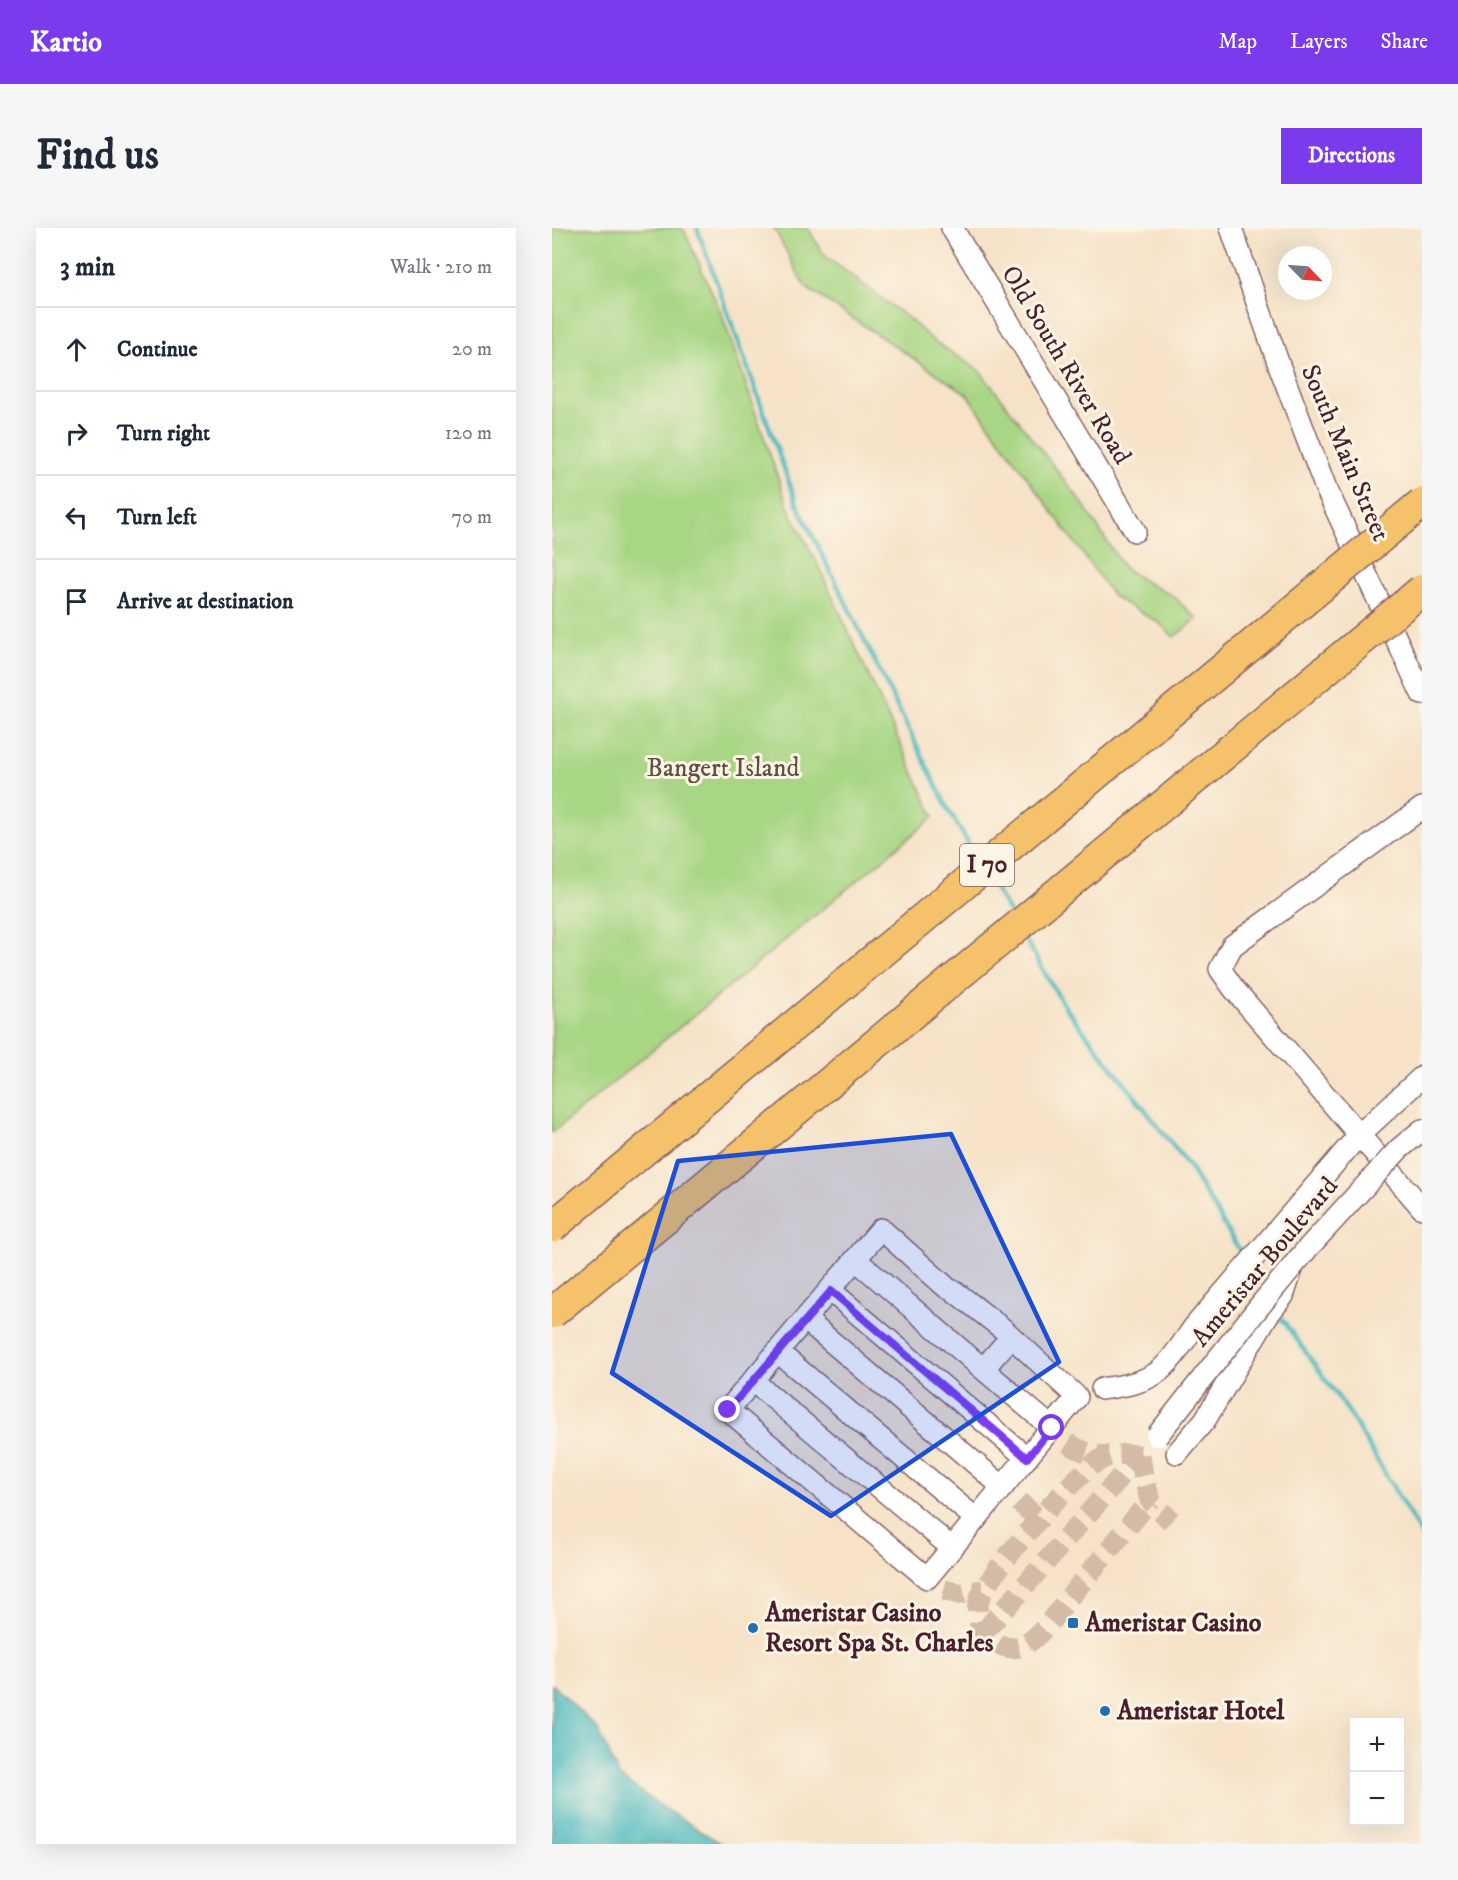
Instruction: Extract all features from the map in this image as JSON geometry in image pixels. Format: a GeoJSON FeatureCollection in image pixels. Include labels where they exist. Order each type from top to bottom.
{"type":"FeatureCollection","features":[{"type":"Feature","properties":{"kind":"highway","name":"I 70"},"geometry":{"type":"LineString","coordinates":[[552,1227],[1422,503]]}},
{"type":"Feature","properties":{"kind":"highway","name":"I 70"},"geometry":{"type":"LineString","coordinates":[[552,1313],[1422,590]]}},
{"type":"Feature","properties":{"kind":"street","name":"Old South River Road"},"geometry":{"type":"LineString","coordinates":[[952,228],[1135,531]]}},
{"type":"Feature","properties":{"kind":"street","name":"South Main Street"},"geometry":{"type":"LineString","coordinates":[[1231,228],[1325,486],[1422,694]]}},
{"type":"Feature","properties":{"kind":"street"},"geometry":{"type":"LineString","coordinates":[[1422,808],[1232,946],[1220,969],[1234,989],[1422,1208]]}},
{"type":"Feature","properties":{"kind":"street"},"geometry":{"type":"LineString","coordinates":[[1102,1389],[1132,1384],[1157,1373],[1359,1134],[1422,1077]]}},
{"type":"Feature","properties":{"kind":"street","name":"Ameristar Boulevard"},"geometry":{"type":"LineString","coordinates":[[1156,1436],[1293,1266],[1399,1149],[1422,1130]]}},
{"type":"Feature","properties":{"kind":"street"},"geometry":{"type":"LineString","coordinates":[[881,1229],[950,1289],[1011,1337],[1077,1397],[927,1578],[728,1410],[856,1260],[881,1229]]}},
{"type":"Feature","properties":{"kind":"street"},"geometry":{"type":"LineString","coordinates":[[856,1260],[1052,1428]]}},
{"type":"Feature","properties":{"kind":"street"},"geometry":{"type":"LineString","coordinates":[[1177,1454],[1205,1420],[1268,1316],[1283,1296],[1293,1266]]}},
{"type":"Feature","properties":{"kind":"street"},"geometry":{"type":"LineString","coordinates":[[831,1291],[1027,1458]]}},
{"type":"Feature","properties":{"kind":"street"},"geometry":{"type":"LineString","coordinates":[[806,1320],[1003,1487]]}},
{"type":"Feature","properties":{"kind":"street"},"geometry":{"type":"LineString","coordinates":[[984,1368],[1011,1337]]}},
{"type":"Feature","properties":{"kind":"street"},"geometry":{"type":"LineString","coordinates":[[778,1352],[976,1519]]}},
{"type":"Feature","properties":{"kind":"street"},"geometry":{"type":"LineString","coordinates":[[753,1381],[952,1548]]}},
{"type":"Feature","properties":{"kind":"highlighted area"},"geometry":{"type":"Polygon","coordinates":[[[951,1134],[1059,1362],[831,1516],[612,1373],[678,1161],[951,1134]]]}},
{"type":"Feature","properties":{"kind":"green space","name":"Bangert Island"},"geometry":{"type":"Polygon","coordinates":[[[552,228],[683,228],[722,315],[788,507],[816,561],[934,817],[552,1133],[552,228]]]}},
{"type":"Feature","properties":{"kind":"green space"},"geometry":{"type":"Polygon","coordinates":[[[774,228],[808,228],[824,255],[908,318],[935,342],[980,371],[1083,504],[1124,568],[1172,595],[1197,619],[1174,637],[1159,623],[1114,597],[966,393],[805,287],[774,228]]]}},
{"type":"Feature","properties":{"kind":"water"},"geometry":{"type":"Polygon","coordinates":[[[552,1684],[598,1729],[619,1776],[664,1808],[722,1844],[552,1844],[552,1684]]]}},
{"type":"Feature","properties":{"kind":"waterway"},"geometry":{"type":"LineString","coordinates":[[697,228],[797,504],[947,807],[978,860]]}},
{"type":"Feature","properties":{"kind":"waterway"},"geometry":{"type":"LineString","coordinates":[[989,878],[1012,917]]}},
{"type":"Feature","properties":{"kind":"waterway"},"geometry":{"type":"LineString","coordinates":[[1022,934],[1065,1007],[1189,1166],[1244,1258]]}},
{"type":"Feature","properties":{"kind":"waterway"},"geometry":{"type":"LineString","coordinates":[[1282,1319],[1348,1411],[1422,1536]]}},
{"type":"Feature","properties":{"kind":"tunnel"},"geometry":{"type":"LineString","coordinates":[[1068,1443],[1087,1452],[1108,1456]]}},
{"type":"Feature","properties":{"kind":"tunnel"},"geometry":{"type":"LineString","coordinates":[[984,1632],[1146,1448]]}},
{"type":"Feature","properties":{"kind":"tunnel"},"geometry":{"type":"LineString","coordinates":[[1140,1455],[1115,1455],[1100,1460],[1073,1483],[1034,1525],[998,1569],[979,1600],[980,1625],[986,1633],[1000,1645],[1013,1648],[1022,1646],[1036,1637],[1150,1500]]}},
{"type":"Feature","properties":{"kind":"tunnel"},"geometry":{"type":"LineString","coordinates":[[1140,1455],[1150,1500],[1171,1521]]}},
{"type":"Feature","properties":{"kind":"tunnel"},"geometry":{"type":"LineString","coordinates":[[1019,1502],[1040,1520]]}},
{"type":"Feature","properties":{"kind":"tunnel"},"geometry":{"type":"LineString","coordinates":[[944,1590],[959,1594],[983,1590]]}},
{"type":"Feature","properties":{"kind":"place","name":"Ameristar Casino"},"geometry":{"type":"Point","coordinates":[1073,1623]}},
{"type":"Feature","properties":{"kind":"place","name":"Ameristar Casino Resort Spa St. Charles"},"geometry":{"type":"Point","coordinates":[753,1628]}},
{"type":"Feature","properties":{"kind":"place","name":"Ameristar Hotel"},"geometry":{"type":"Point","coordinates":[1105,1711]}},
{"type":"Feature","properties":{"kind":"route"},"geometry":{"type":"LineString","coordinates":[[728,1410],[831,1291],[1027,1458],[1052,1428]]}}]}
